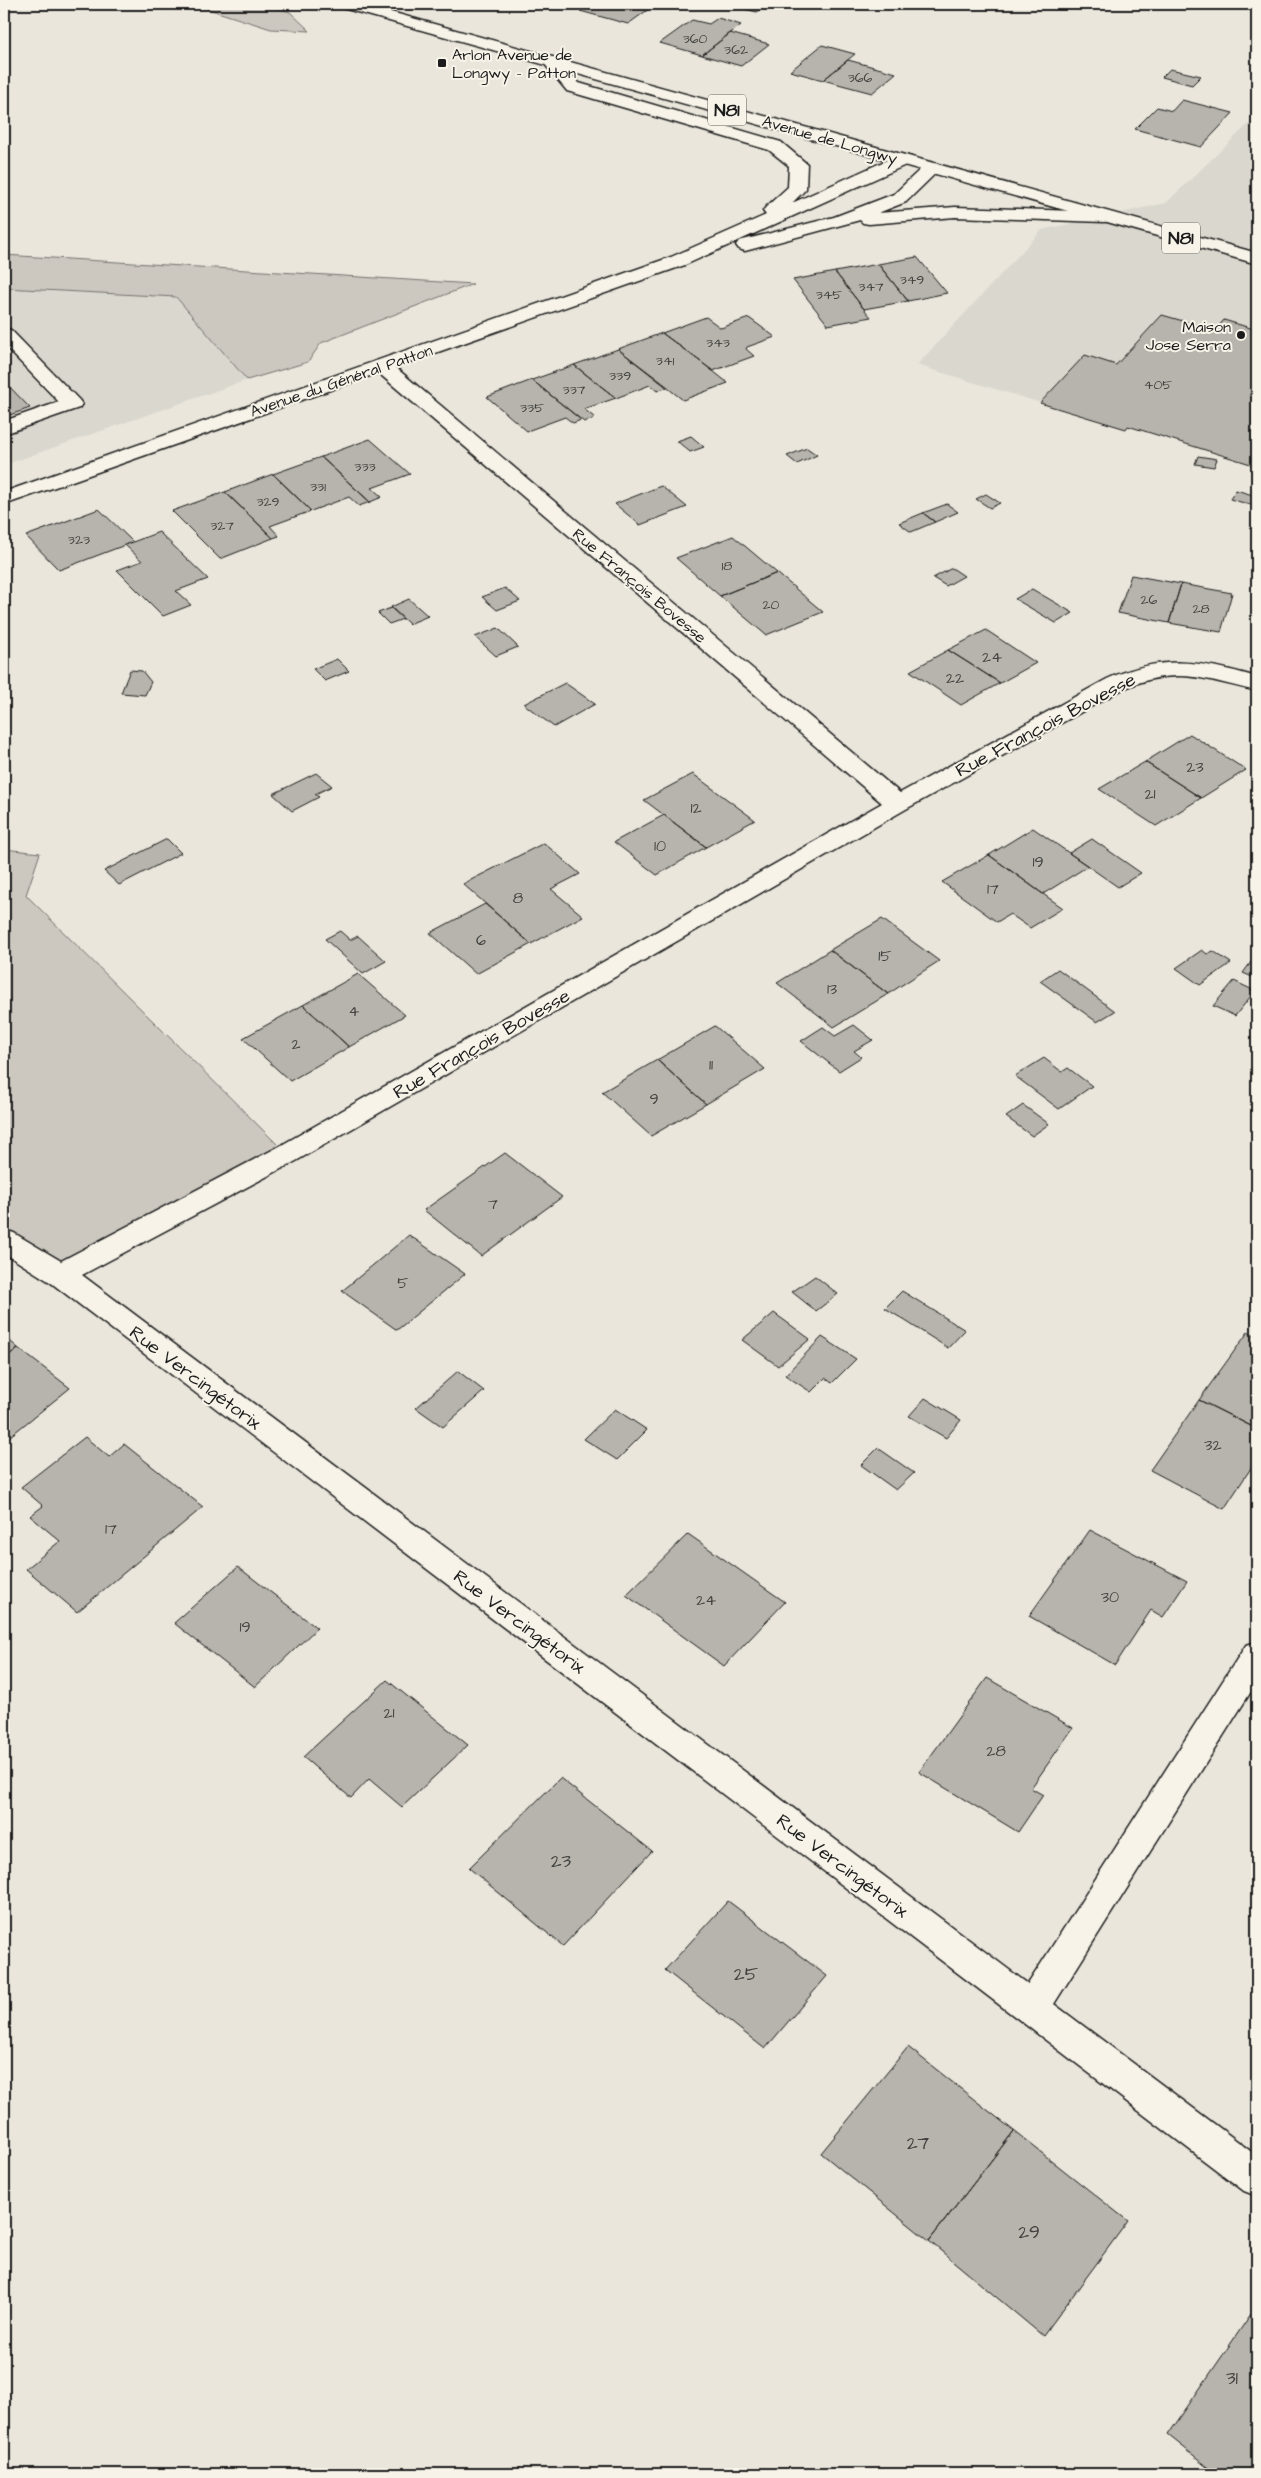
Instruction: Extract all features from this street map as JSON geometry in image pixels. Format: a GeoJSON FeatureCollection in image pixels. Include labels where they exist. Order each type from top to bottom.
{"type":"FeatureCollection","features":[{"type":"Feature","properties":{"kind":"main road","name":"Avenue de Longwy"},"geometry":{"type":"LineString","coordinates":[[345,4],[1257,259]]}},
{"type":"Feature","properties":{"kind":"main road","name":"N81"},"geometry":{"type":"LineString","coordinates":[[551,62],[573,87],[774,146],[798,164],[797,189],[775,208],[678,261]]}},
{"type":"Feature","properties":{"kind":"main road"},"geometry":{"type":"LineString","coordinates":[[678,261],[902,160]]}},
{"type":"Feature","properties":{"kind":"main road"},"geometry":{"type":"LineString","coordinates":[[678,261],[840,221],[900,198],[932,168]]}},
{"type":"Feature","properties":{"kind":"main road"},"geometry":{"type":"LineString","coordinates":[[840,221],[954,212],[1104,217]]}},
{"type":"Feature","properties":{"kind":"main road","name":"Avenue du Général Patton"},"geometry":{"type":"LineString","coordinates":[[4,499],[678,261]]}},
{"type":"Feature","properties":{"kind":"main road"},"geometry":{"type":"LineString","coordinates":[[4,334],[72,404],[4,428]]}},
{"type":"Feature","properties":{"kind":"main road","name":"Rue François Bovesse"},"geometry":{"type":"LineString","coordinates":[[382,366],[898,804]]}},
{"type":"Feature","properties":{"kind":"main road","name":"Rue François Bovesse"},"geometry":{"type":"LineString","coordinates":[[60,1274],[287,1154],[898,804],[1116,684],[1142,672],[1176,668],[1211,672],[1257,684]]}},
{"type":"Feature","properties":{"kind":"main road","name":"Rue Vercingétorix"},"geometry":{"type":"LineString","coordinates":[[4,1240],[60,1274],[1257,2178]]}},
{"type":"Feature","properties":{"kind":"main road"},"geometry":{"type":"LineString","coordinates":[[1032,2008],[1257,1654]]}},
{"type":"Feature","properties":{"kind":"shaded area"},"geometry":{"type":"Polygon","coordinates":[[[192,4],[262,4],[290,12],[310,31],[271,29],[192,4]]]}},
{"type":"Feature","properties":{"kind":"shaded area"},"geometry":{"type":"Polygon","coordinates":[[[1257,116],[1257,466],[1129,426],[1126,429],[917,365],[1042,230],[1166,203],[1257,116]]]}},
{"type":"Feature","properties":{"kind":"shaded area"},"geometry":{"type":"Polygon","coordinates":[[[4,255],[473,284],[321,343],[308,362],[247,380],[176,297],[4,288],[4,255]]]}},
{"type":"Feature","properties":{"kind":"shaded area"},"geometry":{"type":"Polygon","coordinates":[[[4,288],[176,297],[247,380],[4,465],[4,288]]]}},
{"type":"Feature","properties":{"kind":"shaded area"},"geometry":{"type":"Polygon","coordinates":[[[4,849],[40,853],[26,895],[287,1154],[60,1274],[4,1240],[4,849]]]}},
{"type":"Feature","properties":{"kind":"building"},"geometry":{"type":"Polygon","coordinates":[[[590,4],[656,4],[628,24],[580,11],[590,4]]]}},
{"type":"Feature","properties":{"kind":"building"},"geometry":{"type":"Polygon","coordinates":[[[723,4],[758,4],[766,6],[757,12],[723,4]]]}},
{"type":"Feature","properties":{"kind":"building"},"geometry":{"type":"Polygon","coordinates":[[[718,18],[741,25],[702,55],[660,43],[692,20],[709,24],[718,18]]]}},
{"type":"Feature","properties":{"kind":"building"},"geometry":{"type":"Polygon","coordinates":[[[730,33],[769,44],[741,66],[702,55],[730,33]]]}},
{"type":"Feature","properties":{"kind":"building"},"geometry":{"type":"Polygon","coordinates":[[[822,45],[855,54],[823,80],[790,71],[822,45]]]}},
{"type":"Feature","properties":{"kind":"building"},"geometry":{"type":"Polygon","coordinates":[[[848,60],[896,73],[872,93],[823,80],[848,60]]]}},
{"type":"Feature","properties":{"kind":"building"},"geometry":{"type":"Polygon","coordinates":[[[1170,69],[1201,76],[1192,85],[1162,77],[1170,69]]]}},
{"type":"Feature","properties":{"kind":"building"},"geometry":{"type":"Polygon","coordinates":[[[1182,100],[1233,113],[1201,147],[1135,129],[1157,107],[1172,111],[1182,100]]]}},
{"type":"Feature","properties":{"kind":"building"},"geometry":{"type":"Polygon","coordinates":[[[917,257],[947,293],[908,301],[878,264],[917,257]]]}},
{"type":"Feature","properties":{"kind":"building"},"geometry":{"type":"Polygon","coordinates":[[[878,264],[908,301],[864,309],[835,272],[878,264]]]}},
{"type":"Feature","properties":{"kind":"building"},"geometry":{"type":"Polygon","coordinates":[[[835,272],[871,317],[828,325],[793,280],[835,272]]]}},
{"type":"Feature","properties":{"kind":"building"},"geometry":{"type":"Polygon","coordinates":[[[1162,315],[1215,330],[1224,320],[1257,330],[1257,466],[1128,426],[1126,429],[1040,403],[1085,355],[1116,365],[1162,315]]]}},
{"type":"Feature","properties":{"kind":"building"},"geometry":{"type":"Polygon","coordinates":[[[706,317],[721,328],[749,318],[775,337],[747,347],[746,349],[754,356],[713,371],[662,333],[706,317]]]}},
{"type":"Feature","properties":{"kind":"building"},"geometry":{"type":"Polygon","coordinates":[[[662,333],[728,383],[683,400],[618,349],[662,333]]]}},
{"type":"Feature","properties":{"kind":"building"},"geometry":{"type":"Polygon","coordinates":[[[618,349],[668,387],[657,391],[650,385],[616,398],[574,365],[618,349]]]}},
{"type":"Feature","properties":{"kind":"building"},"geometry":{"type":"Polygon","coordinates":[[[574,365],[616,398],[584,409],[595,418],[584,422],[532,380],[574,365]]]}},
{"type":"Feature","properties":{"kind":"building"},"geometry":{"type":"Polygon","coordinates":[[[532,380],[581,420],[573,423],[565,417],[527,431],[487,397],[532,380]]]}},
{"type":"Feature","properties":{"kind":"building"},"geometry":{"type":"Polygon","coordinates":[[[4,381],[30,408],[4,417],[4,381]]]}},
{"type":"Feature","properties":{"kind":"building"},"geometry":{"type":"Polygon","coordinates":[[[691,436],[704,447],[690,452],[677,441],[691,436]]]}},
{"type":"Feature","properties":{"kind":"building"},"geometry":{"type":"Polygon","coordinates":[[[370,439],[410,474],[372,488],[382,497],[370,502],[321,457],[370,439]]]}},
{"type":"Feature","properties":{"kind":"building"},"geometry":{"type":"Polygon","coordinates":[[[807,448],[817,455],[797,464],[787,456],[807,448]]]}},
{"type":"Feature","properties":{"kind":"building"},"geometry":{"type":"Polygon","coordinates":[[[1198,456],[1217,459],[1214,467],[1195,464],[1198,456]]]}},
{"type":"Feature","properties":{"kind":"building"},"geometry":{"type":"Polygon","coordinates":[[[321,457],[370,502],[359,506],[349,497],[311,511],[273,474],[321,457]]]}},
{"type":"Feature","properties":{"kind":"building"},"geometry":{"type":"Polygon","coordinates":[[[273,474],[311,511],[270,526],[279,536],[273,538],[225,492],[273,474]]]}},
{"type":"Feature","properties":{"kind":"building"},"geometry":{"type":"Polygon","coordinates":[[[661,486],[687,507],[640,525],[615,504],[661,486]]]}},
{"type":"Feature","properties":{"kind":"building"},"geometry":{"type":"Polygon","coordinates":[[[1236,490],[1256,496],[1251,505],[1230,499],[1236,490]]]}},
{"type":"Feature","properties":{"kind":"building"},"geometry":{"type":"Polygon","coordinates":[[[225,492],[273,538],[220,559],[172,511],[225,492]]]}},
{"type":"Feature","properties":{"kind":"building"},"geometry":{"type":"Polygon","coordinates":[[[986,494],[1000,503],[990,508],[976,499],[986,494]]]}},
{"type":"Feature","properties":{"kind":"building"},"geometry":{"type":"Polygon","coordinates":[[[947,504],[958,512],[935,522],[923,513],[947,504]]]}},
{"type":"Feature","properties":{"kind":"building"},"geometry":{"type":"Polygon","coordinates":[[[99,509],[133,542],[59,570],[26,536],[99,509]]]}},
{"type":"Feature","properties":{"kind":"building"},"geometry":{"type":"Polygon","coordinates":[[[923,513],[935,522],[911,532],[899,523],[923,513]]]}},
{"type":"Feature","properties":{"kind":"building"},"geometry":{"type":"Polygon","coordinates":[[[159,532],[208,579],[176,591],[191,605],[163,616],[117,570],[142,561],[125,545],[159,532]]]}},
{"type":"Feature","properties":{"kind":"building"},"geometry":{"type":"Polygon","coordinates":[[[733,536],[777,573],[720,596],[676,558],[733,536]]]}},
{"type":"Feature","properties":{"kind":"building"},"geometry":{"type":"Polygon","coordinates":[[[952,568],[964,576],[946,586],[933,578],[952,568]]]}},
{"type":"Feature","properties":{"kind":"building"},"geometry":{"type":"Polygon","coordinates":[[[777,573],[823,612],[766,635],[720,596],[777,573]]]}},
{"type":"Feature","properties":{"kind":"building"},"geometry":{"type":"Polygon","coordinates":[[[1131,575],[1181,584],[1169,623],[1118,613],[1131,575]]]}},
{"type":"Feature","properties":{"kind":"building"},"geometry":{"type":"Polygon","coordinates":[[[1181,584],[1232,593],[1221,632],[1169,623],[1181,584]]]}},
{"type":"Feature","properties":{"kind":"building"},"geometry":{"type":"Polygon","coordinates":[[[505,588],[520,601],[497,610],[482,597],[505,588]]]}},
{"type":"Feature","properties":{"kind":"building"},"geometry":{"type":"Polygon","coordinates":[[[1032,589],[1073,613],[1056,623],[1015,599],[1032,589]]]}},
{"type":"Feature","properties":{"kind":"building"},"geometry":{"type":"Polygon","coordinates":[[[409,599],[428,616],[409,624],[391,607],[409,599]]]}},
{"type":"Feature","properties":{"kind":"building"},"geometry":{"type":"Polygon","coordinates":[[[391,608],[403,619],[389,624],[378,613],[391,608]]]}},
{"type":"Feature","properties":{"kind":"building"},"geometry":{"type":"Polygon","coordinates":[[[498,628],[518,647],[496,656],[475,637],[498,628]]]}},
{"type":"Feature","properties":{"kind":"building"},"geometry":{"type":"Polygon","coordinates":[[[986,630],[1036,663],[1000,683],[948,650],[986,630]]]}},
{"type":"Feature","properties":{"kind":"building"},"geometry":{"type":"Polygon","coordinates":[[[948,650],[1000,683],[961,705],[910,671],[948,650]]]}},
{"type":"Feature","properties":{"kind":"building"},"geometry":{"type":"Polygon","coordinates":[[[337,659],[349,671],[325,681],[313,669],[337,659]]]}},
{"type":"Feature","properties":{"kind":"building"},"geometry":{"type":"Polygon","coordinates":[[[130,670],[142,671],[151,682],[145,695],[121,693],[130,670]]]}},
{"type":"Feature","properties":{"kind":"building"},"geometry":{"type":"Polygon","coordinates":[[[565,683],[595,704],[554,727],[524,704],[565,683]]]}},
{"type":"Feature","properties":{"kind":"building"},"geometry":{"type":"Polygon","coordinates":[[[1190,734],[1246,770],[1201,798],[1145,762],[1190,734]]]}},
{"type":"Feature","properties":{"kind":"building"},"geometry":{"type":"Polygon","coordinates":[[[1145,762],[1201,798],[1156,826],[1099,789],[1145,762]]]}},
{"type":"Feature","properties":{"kind":"building"},"geometry":{"type":"Polygon","coordinates":[[[316,773],[332,786],[315,794],[319,797],[292,811],[273,794],[316,773]]]}},
{"type":"Feature","properties":{"kind":"building"},"geometry":{"type":"Polygon","coordinates":[[[693,774],[755,820],[706,847],[644,800],[693,774]]]}},
{"type":"Feature","properties":{"kind":"building"},"geometry":{"type":"Polygon","coordinates":[[[664,815],[706,847],[657,875],[614,842],[664,815]]]}},
{"type":"Feature","properties":{"kind":"building"},"geometry":{"type":"Polygon","coordinates":[[[1033,828],[1088,866],[1043,894],[989,855],[1033,828]]]}},
{"type":"Feature","properties":{"kind":"building"},"geometry":{"type":"Polygon","coordinates":[[[167,839],[181,853],[119,885],[104,871],[167,839]]]}},
{"type":"Feature","properties":{"kind":"building"},"geometry":{"type":"Polygon","coordinates":[[[1092,839],[1141,873],[1118,887],[1069,853],[1092,839]]]}},
{"type":"Feature","properties":{"kind":"building"},"geometry":{"type":"Polygon","coordinates":[[[544,843],[580,874],[551,889],[583,916],[531,944],[463,884],[544,843]]]}},
{"type":"Feature","properties":{"kind":"building"},"geometry":{"type":"Polygon","coordinates":[[[989,855],[1063,908],[1030,928],[1010,914],[997,922],[942,882],[989,855]]]}},
{"type":"Feature","properties":{"kind":"building"},"geometry":{"type":"Polygon","coordinates":[[[485,904],[531,944],[476,974],[430,933],[485,904]]]}},
{"type":"Feature","properties":{"kind":"building"},"geometry":{"type":"Polygon","coordinates":[[[882,919],[939,961],[888,994],[830,950],[882,919]]]}},
{"type":"Feature","properties":{"kind":"building"},"geometry":{"type":"Polygon","coordinates":[[[340,931],[350,940],[358,936],[386,961],[363,974],[325,939],[340,931]]]}},
{"type":"Feature","properties":{"kind":"building"},"geometry":{"type":"Polygon","coordinates":[[[830,950],[888,994],[834,1027],[777,983],[830,950]]]}},
{"type":"Feature","properties":{"kind":"building"},"geometry":{"type":"Polygon","coordinates":[[[1202,950],[1207,954],[1213,951],[1231,963],[1200,985],[1176,968],[1202,950]]]}},
{"type":"Feature","properties":{"kind":"building"},"geometry":{"type":"Polygon","coordinates":[[[1257,954],[1257,979],[1243,973],[1257,954]]]}},
{"type":"Feature","properties":{"kind":"building"},"geometry":{"type":"Polygon","coordinates":[[[1058,969],[1115,1011],[1097,1022],[1040,981],[1058,969]]]}},
{"type":"Feature","properties":{"kind":"building"},"geometry":{"type":"Polygon","coordinates":[[[358,974],[405,1015],[349,1047],[303,1005],[358,974]]]}},
{"type":"Feature","properties":{"kind":"building"},"geometry":{"type":"Polygon","coordinates":[[[1234,981],[1255,991],[1235,1016],[1213,1006],[1234,981]]]}},
{"type":"Feature","properties":{"kind":"building"},"geometry":{"type":"Polygon","coordinates":[[[303,1005],[349,1047],[290,1081],[243,1038],[303,1005]]]}},
{"type":"Feature","properties":{"kind":"building"},"geometry":{"type":"Polygon","coordinates":[[[854,1025],[873,1040],[854,1051],[861,1057],[839,1071],[801,1041],[823,1027],[835,1036],[854,1025]]]}},
{"type":"Feature","properties":{"kind":"building"},"geometry":{"type":"Polygon","coordinates":[[[715,1026],[765,1069],[706,1104],[657,1060],[715,1026]]]}},
{"type":"Feature","properties":{"kind":"building"},"geometry":{"type":"Polygon","coordinates":[[[1044,1058],[1062,1072],[1068,1068],[1092,1086],[1059,1109],[1015,1076],[1044,1058]]]}},
{"type":"Feature","properties":{"kind":"building"},"geometry":{"type":"Polygon","coordinates":[[[657,1060],[706,1104],[651,1136],[602,1092],[657,1060]]]}},
{"type":"Feature","properties":{"kind":"building"},"geometry":{"type":"Polygon","coordinates":[[[1023,1105],[1049,1124],[1032,1136],[1006,1117],[1023,1105]]]}},
{"type":"Feature","properties":{"kind":"building"},"geometry":{"type":"Polygon","coordinates":[[[505,1153],[562,1197],[481,1256],[424,1210],[505,1153]]]}},
{"type":"Feature","properties":{"kind":"building"},"geometry":{"type":"Polygon","coordinates":[[[409,1235],[465,1274],[397,1330],[342,1291],[409,1235]]]}},
{"type":"Feature","properties":{"kind":"building"},"geometry":{"type":"Polygon","coordinates":[[[815,1276],[838,1294],[816,1311],[792,1292],[815,1276]]]}},
{"type":"Feature","properties":{"kind":"building"},"geometry":{"type":"Polygon","coordinates":[[[902,1291],[965,1330],[948,1348],[885,1308],[902,1291]]]}},
{"type":"Feature","properties":{"kind":"building"},"geometry":{"type":"Polygon","coordinates":[[[774,1313],[810,1339],[778,1366],[742,1340],[774,1313]]]}},
{"type":"Feature","properties":{"kind":"building"},"geometry":{"type":"Polygon","coordinates":[[[1248,1332],[1257,1337],[1257,1429],[1199,1400],[1248,1332]]]}},
{"type":"Feature","properties":{"kind":"building"},"geometry":{"type":"Polygon","coordinates":[[[4,1336],[18,1348],[4,1359],[4,1336]]]}},
{"type":"Feature","properties":{"kind":"building"},"geometry":{"type":"Polygon","coordinates":[[[822,1337],[856,1359],[832,1383],[825,1378],[811,1392],[785,1375],[822,1337]]]}},
{"type":"Feature","properties":{"kind":"building"},"geometry":{"type":"Polygon","coordinates":[[[18,1348],[70,1388],[4,1441],[4,1359],[18,1348]]]}},
{"type":"Feature","properties":{"kind":"building"},"geometry":{"type":"Polygon","coordinates":[[[458,1371],[484,1391],[443,1427],[416,1408],[458,1371]]]}},
{"type":"Feature","properties":{"kind":"building"},"geometry":{"type":"Polygon","coordinates":[[[925,1398],[961,1420],[946,1438],[909,1416],[925,1398]]]}},
{"type":"Feature","properties":{"kind":"building"},"geometry":{"type":"Polygon","coordinates":[[[1199,1400],[1257,1429],[1257,1459],[1224,1509],[1150,1470],[1199,1400]]]}},
{"type":"Feature","properties":{"kind":"building"},"geometry":{"type":"Polygon","coordinates":[[[615,1409],[647,1430],[617,1460],[584,1439],[615,1409]]]}},
{"type":"Feature","properties":{"kind":"building"},"geometry":{"type":"Polygon","coordinates":[[[85,1437],[109,1457],[124,1444],[203,1507],[77,1612],[26,1569],[60,1541],[30,1516],[43,1506],[21,1487],[85,1437]]]}},
{"type":"Feature","properties":{"kind":"building"},"geometry":{"type":"Polygon","coordinates":[[[878,1448],[914,1473],[896,1490],[861,1465],[878,1448]]]}},
{"type":"Feature","properties":{"kind":"building"},"geometry":{"type":"Polygon","coordinates":[[[1090,1530],[1187,1581],[1163,1617],[1151,1610],[1115,1665],[1029,1616],[1090,1530]]]}},
{"type":"Feature","properties":{"kind":"building"},"geometry":{"type":"Polygon","coordinates":[[[688,1534],[785,1602],[724,1666],[626,1595],[688,1534]]]}},
{"type":"Feature","properties":{"kind":"building"},"geometry":{"type":"Polygon","coordinates":[[[238,1567],[317,1628],[255,1687],[174,1623],[238,1567]]]}},
{"type":"Feature","properties":{"kind":"building"},"geometry":{"type":"Polygon","coordinates":[[[987,1678],[1073,1728],[1031,1788],[1043,1795],[1018,1832],[919,1772],[987,1678]]]}},
{"type":"Feature","properties":{"kind":"building"},"geometry":{"type":"Polygon","coordinates":[[[387,1680],[468,1745],[402,1807],[369,1779],[351,1798],[303,1757],[387,1680]]]}},
{"type":"Feature","properties":{"kind":"building"},"geometry":{"type":"Polygon","coordinates":[[[560,1778],[652,1851],[563,1946],[469,1868],[560,1778]]]}},
{"type":"Feature","properties":{"kind":"building"},"geometry":{"type":"Polygon","coordinates":[[[728,1901],[827,1976],[765,2049],[665,1970],[728,1901]]]}},
{"type":"Feature","properties":{"kind":"building"},"geometry":{"type":"Polygon","coordinates":[[[908,2047],[1014,2131],[929,2241],[821,2153],[908,2047]]]}},
{"type":"Feature","properties":{"kind":"building"},"geometry":{"type":"Polygon","coordinates":[[[1014,2131],[1128,2221],[1043,2336],[929,2241],[1014,2131]]]}},
{"type":"Feature","properties":{"kind":"building"},"geometry":{"type":"Polygon","coordinates":[[[1251,2314],[1257,2319],[1257,2474],[1217,2474],[1168,2435],[1251,2314]]]}},
{"type":"Feature","properties":{"kind":"place","name":"Arlon Avenue de Longwy - Patton"},"geometry":{"type":"Point","coordinates":[442,63]}},
{"type":"Feature","properties":{"kind":"place","name":"Maison Jose Serra"},"geometry":{"type":"Point","coordinates":[1241,335]}}]}
